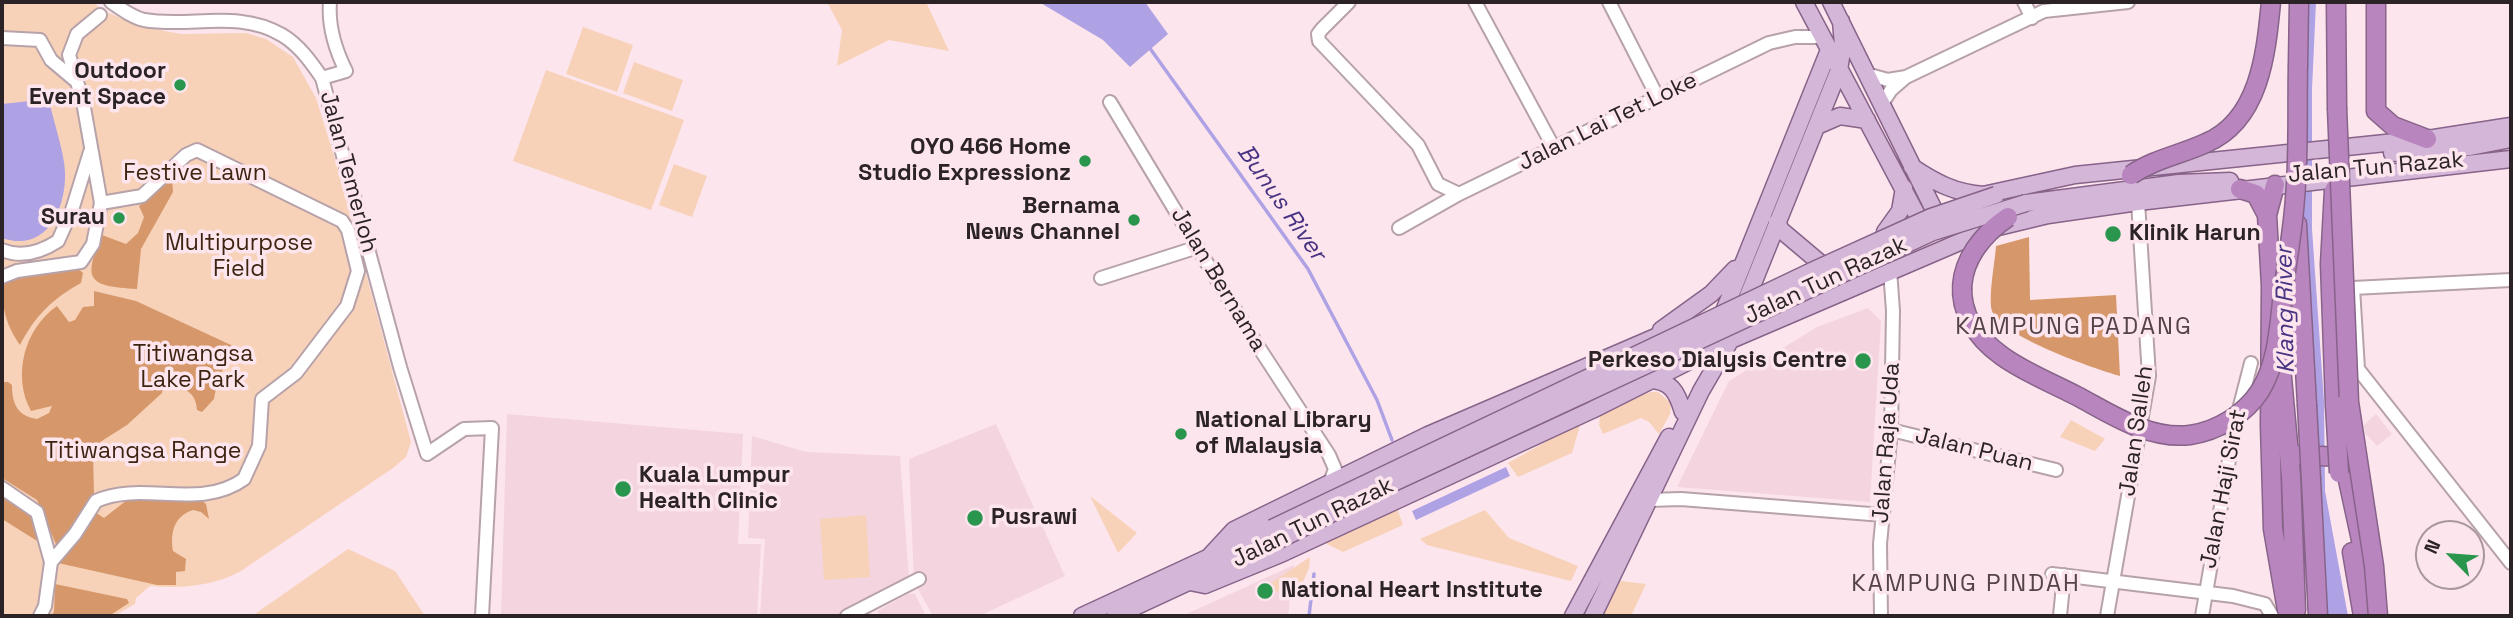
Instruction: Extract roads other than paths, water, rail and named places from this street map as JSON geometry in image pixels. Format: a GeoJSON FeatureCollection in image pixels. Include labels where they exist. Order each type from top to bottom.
{"type":"FeatureCollection","features":[{"type":"Feature","properties":{"kind":"highway"},"geometry":{"type":"LineString","coordinates":[[2131,175],[2151,161],[2210,142],[2231,126],[2256,88],[2271,2]]}},
{"type":"Feature","properties":{"kind":"highway"},"geometry":{"type":"LineString","coordinates":[[2299,2],[2295,197],[2318,616]]}},
{"type":"Feature","properties":{"kind":"highway"},"geometry":{"type":"LineString","coordinates":[[2336,2],[2337,108],[2349,402],[2374,566],[2378,616]]}},
{"type":"Feature","properties":{"kind":"highway"},"geometry":{"type":"LineString","coordinates":[[2376,2],[2376,111],[2393,126],[2427,139]]}},
{"type":"Feature","properties":{"kind":"highway"},"geometry":{"type":"LineString","coordinates":[[2337,108],[2330,264],[2335,405],[2339,473],[2363,616]]}},
{"type":"Feature","properties":{"kind":"highway"},"geometry":{"type":"LineString","coordinates":[[2275,185],[2267,215],[2271,286],[2291,476],[2296,616]]}},
{"type":"Feature","properties":{"kind":"highway"},"geometry":{"type":"LineString","coordinates":[[2240,189],[2256,194],[2267,215]]}},
{"type":"Feature","properties":{"kind":"highway"},"geometry":{"type":"LineString","coordinates":[[2026,203],[1985,234],[1967,262],[1962,296],[1976,329],[2001,355],[2018,367],[2122,419],[2159,433],[2189,435],[2232,420],[2253,401],[2269,372],[2279,328],[2295,197]]}},
{"type":"Feature","properties":{"kind":"highway"},"geometry":{"type":"LineString","coordinates":[[2271,286],[2270,425],[2273,529],[2288,616]]}},
{"type":"Feature","properties":{"kind":"highway"},"geometry":{"type":"LineString","coordinates":[[2288,439],[2294,452],[2302,457],[2343,457],[2378,616]]}},
{"type":"Feature","properties":{"kind":"highway"},"geometry":{"type":"LineString","coordinates":[[2291,476],[2302,457]]}},
{"type":"Feature","properties":{"kind":"main road"},"geometry":{"type":"LineString","coordinates":[[1804,2],[1935,250]]}},
{"type":"Feature","properties":{"kind":"main road"},"geometry":{"type":"LineString","coordinates":[[1831,2],[1951,243]]}},
{"type":"Feature","properties":{"kind":"main road"},"geometry":{"type":"LineString","coordinates":[[1573,616],[1642,497],[1659,479],[1701,391],[1731,341],[1839,70],[1843,45],[1841,21]]}},
{"type":"Feature","properties":{"kind":"main road"},"geometry":{"type":"LineString","coordinates":[[1593,616],[1642,497],[1709,351],[1826,43]]}},
{"type":"Feature","properties":{"kind":"main road"},"geometry":{"type":"LineString","coordinates":[[1817,126],[1840,116],[1867,120]]}},
{"type":"Feature","properties":{"kind":"main road","name":"Jalan Tun Razak"},"geometry":{"type":"LineString","coordinates":[[1209,557],[1234,530],[1428,435],[1566,377],[1934,211],[1983,195],[2075,175],[2427,139],[2511,126]]}},
{"type":"Feature","properties":{"kind":"main road","name":"Jalan Tun Razak"},"geometry":{"type":"LineString","coordinates":[[1115,616],[1190,582],[1274,535],[1550,394],[1931,217],[1996,195],[2131,175],[2228,163],[2449,149],[2511,139]]}},
{"type":"Feature","properties":{"kind":"main road","name":"Jalan Tun Razak"},"geometry":{"type":"LineString","coordinates":[[1190,582],[1205,585],[1283,554],[1731,341],[1951,243],[2022,220],[2138,202],[2345,176],[2444,168],[2511,157]]}},
{"type":"Feature","properties":{"kind":"main road","name":"Jalan Tun Razak"},"geometry":{"type":"LineString","coordinates":[[1082,616],[1209,557],[1274,535],[1376,491],[1933,232],[2026,203],[2179,183],[2511,157]]}},
{"type":"Feature","properties":{"kind":"main road"},"geometry":{"type":"LineString","coordinates":[[1911,166],[1962,194],[1983,195]]}},
{"type":"Feature","properties":{"kind":"main road"},"geometry":{"type":"LineString","coordinates":[[1885,232],[1900,211],[1904,188]]}},
{"type":"Feature","properties":{"kind":"main road"},"geometry":{"type":"LineString","coordinates":[[1777,222],[1781,230],[1819,262]]}},
{"type":"Feature","properties":{"kind":"main road"},"geometry":{"type":"LineString","coordinates":[[1642,343],[1711,294],[1744,257]]}},
{"type":"Feature","properties":{"kind":"main road"},"geometry":{"type":"LineString","coordinates":[[1566,377],[1585,381],[1590,389],[1591,398],[1587,406],[1573,418]]}},
{"type":"Feature","properties":{"kind":"main road"},"geometry":{"type":"LineString","coordinates":[[1648,380],[1665,382],[1673,388],[1683,412]]}},
{"type":"Feature","properties":{"kind":"street","name":"Jalan Temerloh"},"geometry":{"type":"LineString","coordinates":[[111,2],[145,20],[228,20],[257,24],[282,34],[297,46],[322,78],[400,367],[427,454],[464,429],[492,428],[482,616]]}},
{"type":"Feature","properties":{"kind":"street"},"geometry":{"type":"LineString","coordinates":[[322,78],[346,71],[338,56],[329,18],[330,2]]}},
{"type":"Feature","properties":{"kind":"street"},"geometry":{"type":"LineString","coordinates":[[1349,2],[1318,34],[1320,41],[1418,145],[1438,184],[1459,194]]}},
{"type":"Feature","properties":{"kind":"street"},"geometry":{"type":"LineString","coordinates":[[1475,2],[1555,149]]}},
{"type":"Feature","properties":{"kind":"street"},"geometry":{"type":"LineString","coordinates":[[1609,2],[1658,98]]}},
{"type":"Feature","properties":{"kind":"street"},"geometry":{"type":"LineString","coordinates":[[2024,2],[2032,18]]}},
{"type":"Feature","properties":{"kind":"street"},"geometry":{"type":"LineString","coordinates":[[1866,74],[1888,80],[1906,77],[2044,11],[2128,2]]}},
{"type":"Feature","properties":{"kind":"street"},"geometry":{"type":"LineString","coordinates":[[2,276],[81,262],[93,244],[101,203],[77,82],[69,55],[70,44],[76,34],[100,15]]}},
{"type":"Feature","properties":{"kind":"street","name":"Jalan Lai Tet Loke"},"geometry":{"type":"LineString","coordinates":[[1399,228],[1459,194],[1769,43],[1795,37],[1826,43]]}},
{"type":"Feature","properties":{"kind":"street"},"geometry":{"type":"LineString","coordinates":[[2,38],[40,40],[51,60],[77,82]]}},
{"type":"Feature","properties":{"kind":"street"},"geometry":{"type":"LineString","coordinates":[[1881,105],[1891,90],[1906,77]]}},
{"type":"Feature","properties":{"kind":"street","name":"Jalan Bernama"},"geometry":{"type":"LineString","coordinates":[[1111,102],[1243,323],[1329,455],[1354,473]]}},
{"type":"Feature","properties":{"kind":"street"},"geometry":{"type":"LineString","coordinates":[[2,250],[19,254],[58,241],[72,210],[91,147]]}},
{"type":"Feature","properties":{"kind":"street"},"geometry":{"type":"LineString","coordinates":[[51,562],[75,534],[92,505],[103,498],[203,493],[244,478],[259,446],[261,399],[296,373],[344,313],[359,275],[348,230],[342,221],[197,150],[186,155],[142,196],[101,203]]}},
{"type":"Feature","properties":{"kind":"street","name":"Jalan Salleh"},"geometry":{"type":"LineString","coordinates":[[2107,616],[2149,376],[2138,202]]}},
{"type":"Feature","properties":{"kind":"street"},"geometry":{"type":"LineString","coordinates":[[1101,278],[1198,247]]}},
{"type":"Feature","properties":{"kind":"street","name":"Jalan Raja Uda"},"geometry":{"type":"LineString","coordinates":[[1881,616],[1879,565],[1891,430],[1894,311],[1890,270]]}},
{"type":"Feature","properties":{"kind":"street"},"geometry":{"type":"LineString","coordinates":[[2511,280],[2353,288],[2358,369],[2511,563]]}},
{"type":"Feature","properties":{"kind":"street","name":"Jalan Haji Sirat"},"geometry":{"type":"LineString","coordinates":[[2202,616],[2235,425],[2251,363]]}},
{"type":"Feature","properties":{"kind":"street","name":"Jalan Puan"},"geometry":{"type":"LineString","coordinates":[[1891,430],[2056,470]]}},
{"type":"Feature","properties":{"kind":"street"},"geometry":{"type":"LineString","coordinates":[[1329,455],[1335,469],[1329,485]]}},
{"type":"Feature","properties":{"kind":"street"},"geometry":{"type":"LineString","coordinates":[[1659,479],[1671,494],[1681,499]]}},
{"type":"Feature","properties":{"kind":"street"},"geometry":{"type":"LineString","coordinates":[[2,488],[37,512],[51,562],[46,600],[40,616]]}},
{"type":"Feature","properties":{"kind":"street"},"geometry":{"type":"LineString","coordinates":[[1642,497],[1884,514]]}},
{"type":"Feature","properties":{"kind":"street"},"geometry":{"type":"LineString","coordinates":[[2060,616],[2058,574],[2259,602],[2269,607],[2272,616]]}},
{"type":"Feature","properties":{"kind":"street"},"geometry":{"type":"LineString","coordinates":[[847,616],[919,579]]}},
{"type":"Feature","properties":{"kind":"waterway","name":"Bunus River"},"geometry":{"type":"LineString","coordinates":[[1149,47],[1308,269],[1377,400],[1392,440]]}},
{"type":"Feature","properties":{"kind":"waterway","name":"Bunus River"},"geometry":{"type":"LineString","coordinates":[[1309,616],[1314,574]]}},
{"type":"Feature","properties":{"kind":"place","name":"Outdoor Event Space"},"geometry":{"type":"Point","coordinates":[180,85]}},
{"type":"Feature","properties":{"kind":"place","name":"OYO 466 Home Studio Expressionz"},"geometry":{"type":"Point","coordinates":[1085,161]}},
{"type":"Feature","properties":{"kind":"place","name":"Surau"},"geometry":{"type":"Point","coordinates":[119,218]}},
{"type":"Feature","properties":{"kind":"place","name":"Bernama News Channel"},"geometry":{"type":"Point","coordinates":[1134,220]}},
{"type":"Feature","properties":{"kind":"place","name":"Klinik Harun"},"geometry":{"type":"Point","coordinates":[2113,234]}},
{"type":"Feature","properties":{"kind":"place","name":"Perkeso Dialysis Centre"},"geometry":{"type":"Point","coordinates":[1863,361]}},
{"type":"Feature","properties":{"kind":"place","name":"National Library of Malaysia"},"geometry":{"type":"Point","coordinates":[1181,434]}},
{"type":"Feature","properties":{"kind":"place","name":"Kuala Lumpur Health Clinic"},"geometry":{"type":"Point","coordinates":[623,489]}},
{"type":"Feature","properties":{"kind":"place","name":"Pusrawi"},"geometry":{"type":"Point","coordinates":[975,518]}},
{"type":"Feature","properties":{"kind":"place","name":"National Heart Institute"},"geometry":{"type":"Point","coordinates":[1265,591]}},
{"type":"Feature","properties":{"kind":"district","name":"KAMPUNG PADANG"},"geometry":{"type":"Point","coordinates":[2074,327]}},
{"type":"Feature","properties":{"kind":"district","name":"KAMPUNG PINDAH"},"geometry":{"type":"Point","coordinates":[1966,584]}},
{"type":"Feature","properties":{"kind":"park label","name":"Festive Lawn"},"geometry":{"type":"Point","coordinates":[195,174]}},
{"type":"Feature","properties":{"kind":"park label","name":"Multipurpose Field"},"geometry":{"type":"Point","coordinates":[239,257]}},
{"type":"Feature","properties":{"kind":"park label","name":"Titiwangsa Lake Park"},"geometry":{"type":"Point","coordinates":[193,368]}},
{"type":"Feature","properties":{"kind":"park label","name":"Titiwangsa Range"},"geometry":{"type":"Point","coordinates":[143,452]}},
{"type":"Feature","properties":{"kind":"water label","name":"Klang River"},"geometry":{"type":"Point","coordinates":[2286,310]}}]}
